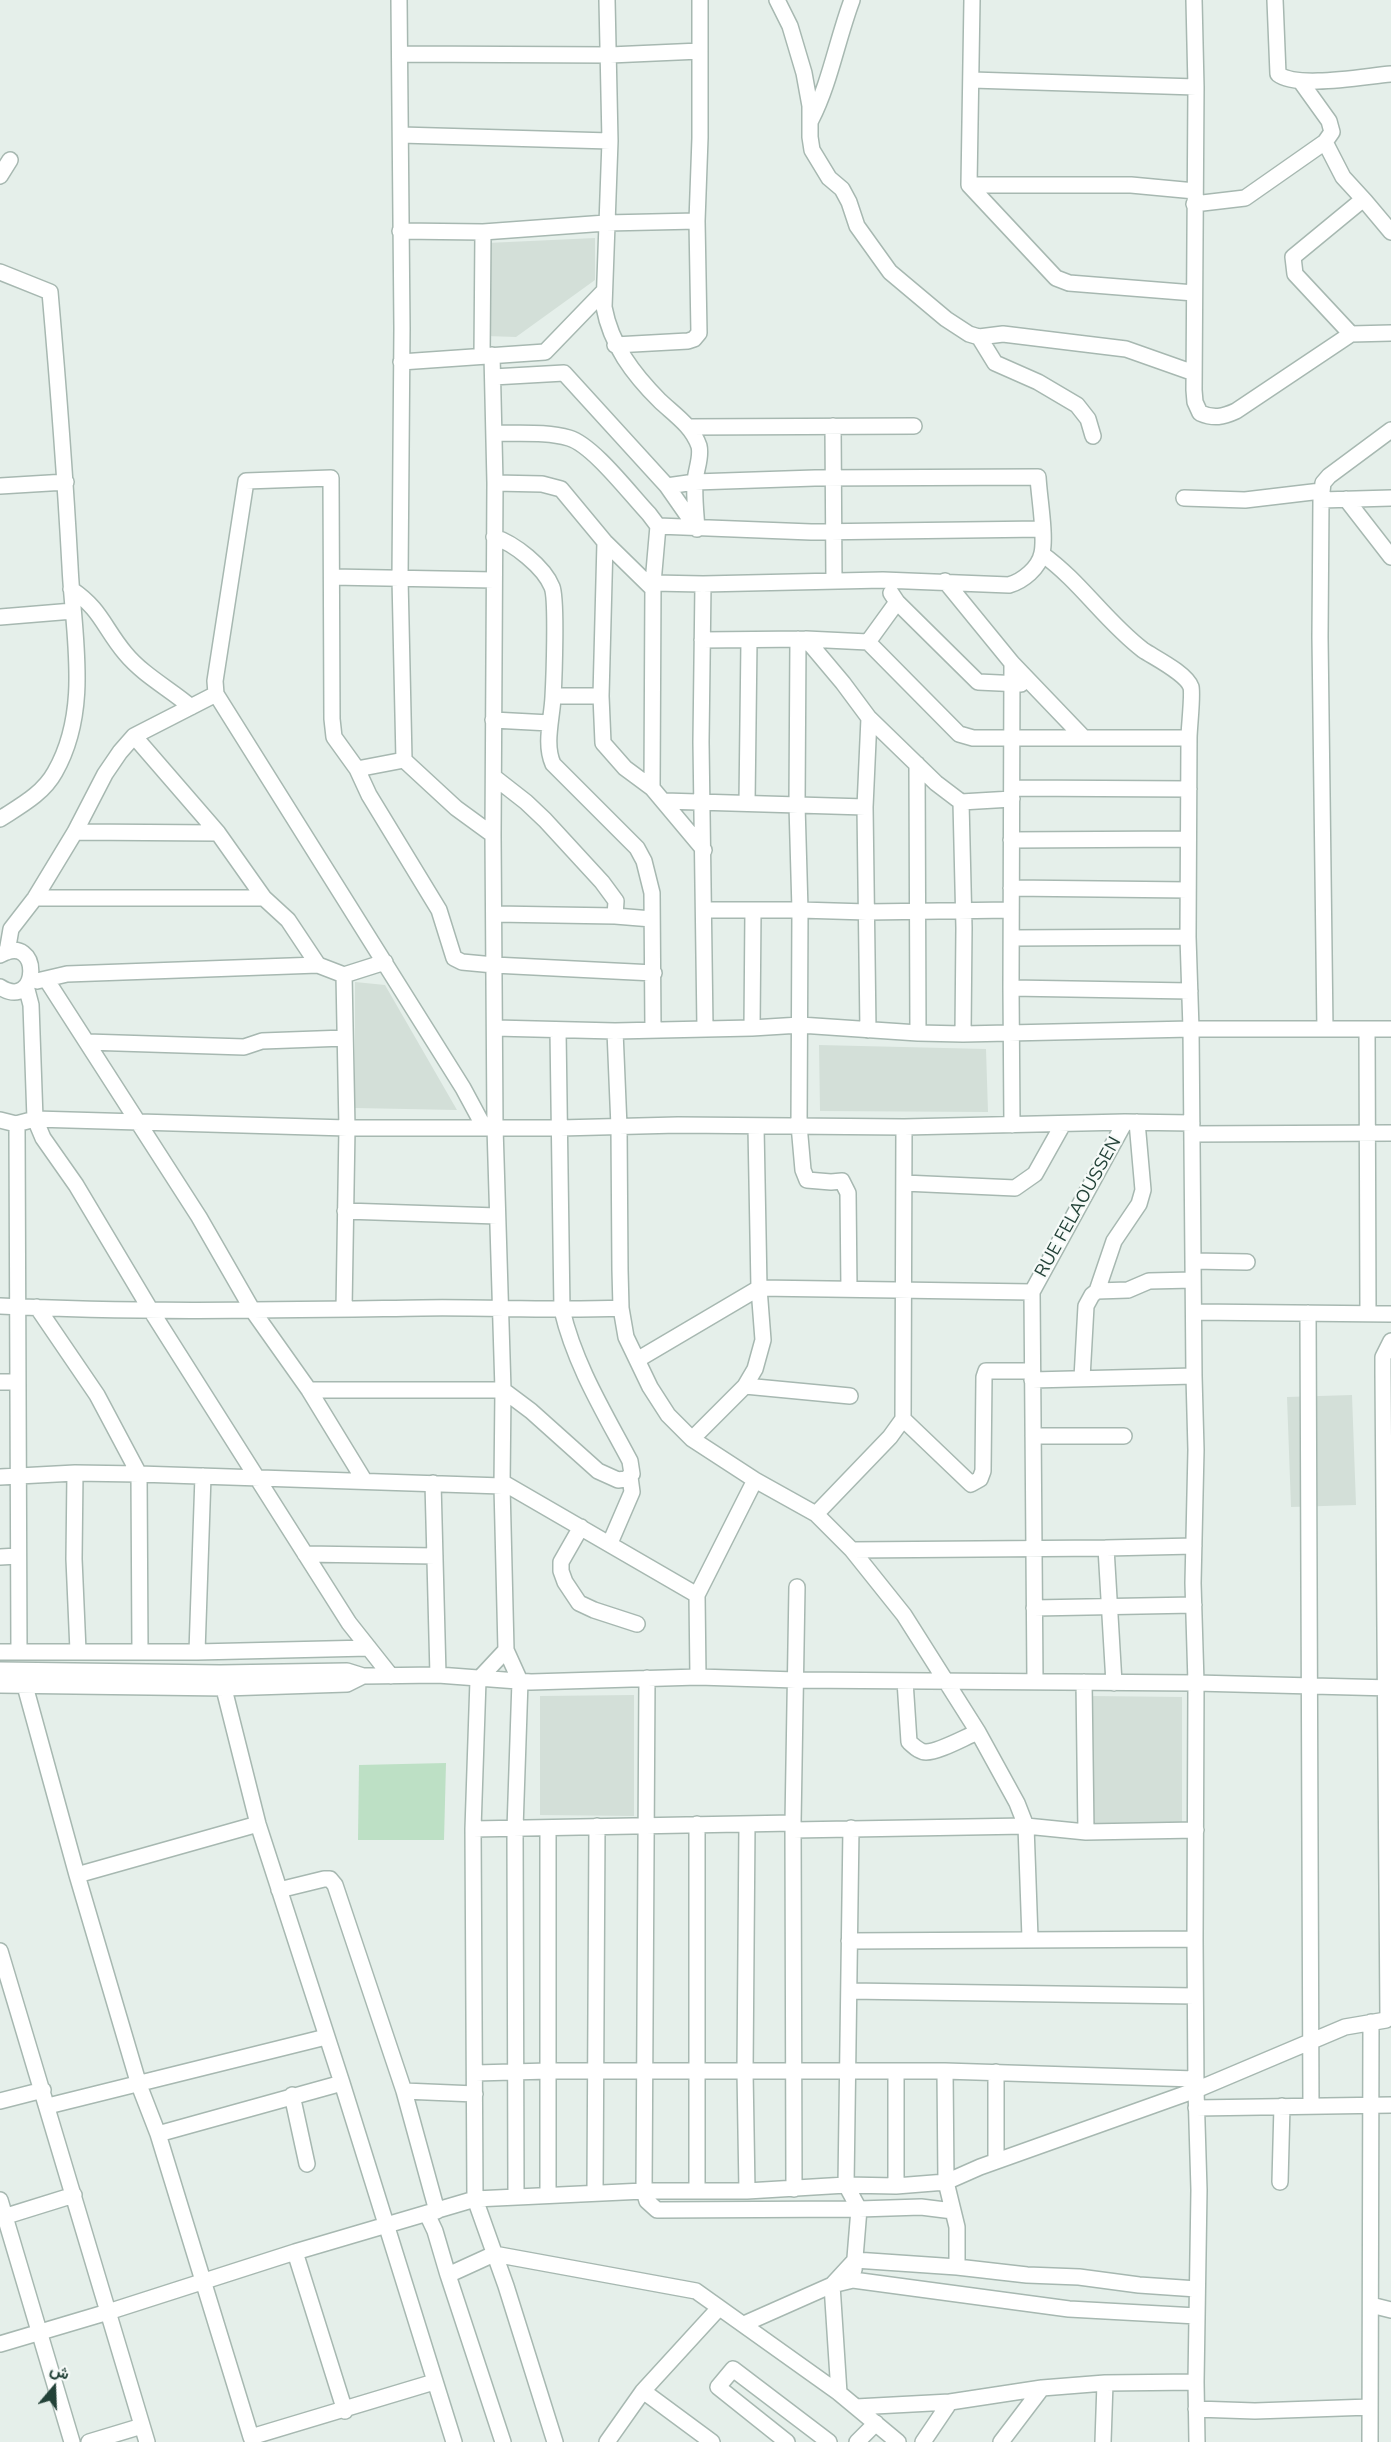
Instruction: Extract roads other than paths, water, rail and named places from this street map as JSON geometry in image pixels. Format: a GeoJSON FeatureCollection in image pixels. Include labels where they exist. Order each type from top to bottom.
{"type":"FeatureCollection","features":[{"type":"Feature","properties":{"kind":"street"},"geometry":{"type":"LineString","coordinates":[[399,0],[400,578],[404,760],[456,808],[493,835]]}},
{"type":"Feature","properties":{"kind":"street"},"geometry":{"type":"LineString","coordinates":[[608,0],[610,141],[603,292],[608,327],[615,345],[635,372],[659,400],[689,427],[700,452],[695,482],[697,529]]}},
{"type":"Feature","properties":{"kind":"street"},"geometry":{"type":"LineString","coordinates":[[615,345],[688,341],[697,336],[700,326],[697,221],[700,0]]}},
{"type":"Feature","properties":{"kind":"street"},"geometry":{"type":"LineString","coordinates":[[777,0],[784,11],[796,44],[815,105]]}},
{"type":"Feature","properties":{"kind":"street"},"geometry":{"type":"LineString","coordinates":[[852,0],[809,123],[812,150],[829,178],[842,189],[857,226],[890,272],[946,319],[979,338],[1003,334],[1126,348],[1194,373]]}},
{"type":"Feature","properties":{"kind":"street"},"geometry":{"type":"LineString","coordinates":[[972,0],[969,185],[1056,278],[1069,283],[1194,293]]}},
{"type":"Feature","properties":{"kind":"street"},"geometry":{"type":"LineString","coordinates":[[1194,0],[1196,87],[1194,373],[1195,402],[1200,413],[1210,417],[1222,417],[1236,411],[1351,334],[1391,333]]}},
{"type":"Feature","properties":{"kind":"street"},"geometry":{"type":"LineString","coordinates":[[1275,0],[1278,74],[1301,82],[1391,74]]}},
{"type":"Feature","properties":{"kind":"street"},"geometry":{"type":"LineString","coordinates":[[400,54],[610,55],[700,51]]}},
{"type":"Feature","properties":{"kind":"street"},"geometry":{"type":"LineString","coordinates":[[972,80],[1196,87]]}},
{"type":"Feature","properties":{"kind":"street"},"geometry":{"type":"LineString","coordinates":[[969,185],[1131,185],[1194,197],[1245,198],[1325,142],[1332,132],[1329,122],[1301,82]]}},
{"type":"Feature","properties":{"kind":"street"},"geometry":{"type":"LineString","coordinates":[[401,135],[610,141]]}},
{"type":"Feature","properties":{"kind":"street"},"geometry":{"type":"LineString","coordinates":[[1325,142],[1343,177],[1391,232]]}},
{"type":"Feature","properties":{"kind":"street"},"geometry":{"type":"LineString","coordinates":[[0,176],[10,160]]}},
{"type":"Feature","properties":{"kind":"street"},"geometry":{"type":"LineString","coordinates":[[1351,334],[1295,274],[1293,261],[1295,255],[1358,203],[1365,201]]}},
{"type":"Feature","properties":{"kind":"street"},"geometry":{"type":"LineString","coordinates":[[400,231],[483,232],[606,223],[697,221]]}},
{"type":"Feature","properties":{"kind":"street"},"geometry":{"type":"LineString","coordinates":[[483,232],[487,355],[494,377],[495,483],[493,835],[495,1028],[490,1127],[497,1216],[503,1390],[502,1484],[506,1650],[520,1681],[515,1829],[516,2196]]}},
{"type":"Feature","properties":{"kind":"street"},"geometry":{"type":"LineString","coordinates":[[0,272],[50,292],[78,662],[71,728],[61,761],[54,774],[35,796],[0,819]]}},
{"type":"Feature","properties":{"kind":"street"},"geometry":{"type":"LineString","coordinates":[[401,362],[545,352],[603,292]]}},
{"type":"Feature","properties":{"kind":"street"},"geometry":{"type":"LineString","coordinates":[[979,338],[995,363],[1038,382],[1077,405],[1088,419],[1093,436]]}},
{"type":"Feature","properties":{"kind":"street"},"geometry":{"type":"LineString","coordinates":[[545,352],[667,486],[697,529]]}},
{"type":"Feature","properties":{"kind":"street"},"geometry":{"type":"LineString","coordinates":[[494,377],[564,373]]}},
{"type":"Feature","properties":{"kind":"street"},"geometry":{"type":"LineString","coordinates":[[832,426],[834,581]]}},
{"type":"Feature","properties":{"kind":"street"},"geometry":{"type":"LineString","coordinates":[[689,427],[914,426]]}},
{"type":"Feature","properties":{"kind":"street"},"geometry":{"type":"LineString","coordinates":[[1325,1029],[1320,637],[1321,495],[1329,476],[1391,430]]}},
{"type":"Feature","properties":{"kind":"street"},"geometry":{"type":"LineString","coordinates":[[494,434],[550,435],[568,437],[584,444],[658,526],[653,586],[652,788]]}},
{"type":"Feature","properties":{"kind":"street"},"geometry":{"type":"LineString","coordinates":[[495,483],[542,484],[561,489],[605,542],[653,586],[883,580],[1009,585],[1018,582],[1033,570],[1042,554],[1038,477],[834,478],[695,482],[667,486]]}},
{"type":"Feature","properties":{"kind":"street"},"geometry":{"type":"LineString","coordinates":[[490,1127],[463,1088],[216,694],[215,681],[246,482],[331,478],[333,728],[338,743],[357,769],[369,795],[439,910],[454,958],[462,962],[494,965],[654,973]]}},
{"type":"Feature","properties":{"kind":"street"},"geometry":{"type":"LineString","coordinates":[[0,486],[66,482]]}},
{"type":"Feature","properties":{"kind":"street"},"geometry":{"type":"LineString","coordinates":[[1184,498],[1262,499],[1321,495],[1346,499],[1391,498]]}},
{"type":"Feature","properties":{"kind":"street"},"geometry":{"type":"LineString","coordinates":[[1346,499],[1391,557]]}},
{"type":"Feature","properties":{"kind":"street"},"geometry":{"type":"LineString","coordinates":[[658,526],[697,529],[834,531],[1042,529]]}},
{"type":"Feature","properties":{"kind":"street"},"geometry":{"type":"LineString","coordinates":[[494,537],[513,544],[524,553],[552,587],[553,696],[549,755],[553,764],[636,848],[644,861],[652,893],[653,1030]]}},
{"type":"Feature","properties":{"kind":"street"},"geometry":{"type":"LineString","coordinates":[[605,542],[601,696],[603,743],[625,768],[652,788],[704,850]]}},
{"type":"Feature","properties":{"kind":"street"},"geometry":{"type":"LineString","coordinates":[[1042,554],[1067,573],[1108,618],[1142,649],[1185,680],[1191,687],[1188,937],[1196,1450],[1194,1546],[1195,2085],[1199,2190],[1197,2442]]}},
{"type":"Feature","properties":{"kind":"street"},"geometry":{"type":"LineString","coordinates":[[332,576],[494,580]]}},
{"type":"Feature","properties":{"kind":"street"},"geometry":{"type":"LineString","coordinates":[[883,580],[897,602],[978,682],[1032,684]]}},
{"type":"Feature","properties":{"kind":"street"},"geometry":{"type":"LineString","coordinates":[[945,581],[1012,663],[1082,736]]}},
{"type":"Feature","properties":{"kind":"street"},"geometry":{"type":"LineString","coordinates":[[703,584],[702,801],[705,1028]]}},
{"type":"Feature","properties":{"kind":"street"},"geometry":{"type":"LineString","coordinates":[[71,589],[97,610],[126,655],[191,707]]}},
{"type":"Feature","properties":{"kind":"street"},"geometry":{"type":"LineString","coordinates":[[868,642],[897,602]]}},
{"type":"Feature","properties":{"kind":"street"},"geometry":{"type":"LineString","coordinates":[[0,617],[73,611]]}},
{"type":"Feature","properties":{"kind":"street"},"geometry":{"type":"LineString","coordinates":[[702,640],[801,643],[868,642],[959,734],[973,738],[1082,736],[1189,738]]}},
{"type":"Feature","properties":{"kind":"street"},"geometry":{"type":"LineString","coordinates":[[747,803],[749,641]]}},
{"type":"Feature","properties":{"kind":"street"},"geometry":{"type":"LineString","coordinates":[[801,643],[837,675],[869,718],[936,783],[962,802],[1012,793],[1189,789]]}},
{"type":"Feature","properties":{"kind":"street"},"geometry":{"type":"LineString","coordinates":[[801,643],[797,805],[800,910],[799,1125],[803,1170],[807,1180],[842,1181],[848,1193],[849,1289]]}},
{"type":"Feature","properties":{"kind":"street"},"geometry":{"type":"LineString","coordinates":[[1012,663],[1010,1034],[1012,1125]]}},
{"type":"Feature","properties":{"kind":"street"},"geometry":{"type":"LineString","coordinates":[[67,974],[30,962],[20,953],[4,954],[10,929],[35,898],[75,832],[105,774],[134,736],[216,694]]}},
{"type":"Feature","properties":{"kind":"street"},"geometry":{"type":"LineString","coordinates":[[553,696],[601,696]]}},
{"type":"Feature","properties":{"kind":"street"},"geometry":{"type":"LineString","coordinates":[[868,1030],[865,807],[869,718]]}},
{"type":"Feature","properties":{"kind":"street"},"geometry":{"type":"LineString","coordinates":[[494,720],[550,723]]}},
{"type":"Feature","properties":{"kind":"street"},"geometry":{"type":"LineString","coordinates":[[134,736],[218,833],[264,898],[288,920],[318,965]]}},
{"type":"Feature","properties":{"kind":"street"},"geometry":{"type":"LineString","coordinates":[[357,769],[404,760]]}},
{"type":"Feature","properties":{"kind":"street"},"geometry":{"type":"LineString","coordinates":[[917,764],[918,1033]]}},
{"type":"Feature","properties":{"kind":"street"},"geometry":{"type":"LineString","coordinates":[[494,777],[526,802],[603,882],[616,901],[615,916]]}},
{"type":"Feature","properties":{"kind":"street"},"geometry":{"type":"LineString","coordinates":[[664,801],[865,807]]}},
{"type":"Feature","properties":{"kind":"street"},"geometry":{"type":"LineString","coordinates":[[962,802],[963,1034]]}},
{"type":"Feature","properties":{"kind":"street"},"geometry":{"type":"LineString","coordinates":[[75,832],[218,833]]}},
{"type":"Feature","properties":{"kind":"street"},"geometry":{"type":"LineString","coordinates":[[1011,840],[1188,839]]}},
{"type":"Feature","properties":{"kind":"street"},"geometry":{"type":"LineString","coordinates":[[1011,888],[1188,890]]}},
{"type":"Feature","properties":{"kind":"street"},"geometry":{"type":"LineString","coordinates":[[35,898],[264,898]]}},
{"type":"Feature","properties":{"kind":"street"},"geometry":{"type":"LineString","coordinates":[[704,910],[867,912],[1011,910]]}},
{"type":"Feature","properties":{"kind":"street"},"geometry":{"type":"LineString","coordinates":[[752,1028],[753,910]]}},
{"type":"Feature","properties":{"kind":"street"},"geometry":{"type":"LineString","coordinates":[[495,914],[615,916],[652,919]]}},
{"type":"Feature","properties":{"kind":"street"},"geometry":{"type":"LineString","coordinates":[[1011,938],[1188,937]]}},
{"type":"Feature","properties":{"kind":"street"},"geometry":{"type":"LineString","coordinates":[[30,962],[32,969],[27,984],[31,1005],[34,1119],[43,1138],[76,1185],[150,1309],[349,1623],[391,1676]]}},
{"type":"Feature","properties":{"kind":"street"},"geometry":{"type":"LineString","coordinates":[[0,987],[16,991],[27,984],[67,974],[318,965],[344,975],[385,962]]}},
{"type":"Feature","properties":{"kind":"street"},"geometry":{"type":"LineString","coordinates":[[344,975],[347,1128],[344,1309]]}},
{"type":"Feature","properties":{"kind":"street"},"geometry":{"type":"LineString","coordinates":[[46,979],[199,1217],[253,1311],[309,1390],[364,1480]]}},
{"type":"Feature","properties":{"kind":"street"},"geometry":{"type":"LineString","coordinates":[[1011,988],[1190,991]]}},
{"type":"Feature","properties":{"kind":"street"},"geometry":{"type":"LineString","coordinates":[[495,1028],[615,1031],[800,1025],[963,1034],[1191,1029],[1391,1029]]}},
{"type":"Feature","properties":{"kind":"street"},"geometry":{"type":"LineString","coordinates":[[1367,1029],[1368,1313]]}},
{"type":"Feature","properties":{"kind":"street"},"geometry":{"type":"LineString","coordinates":[[558,1030],[562,1310],[568,1336],[581,1368],[633,1470],[630,1477],[632,1492],[610,1543]]}},
{"type":"Feature","properties":{"kind":"street"},"geometry":{"type":"LineString","coordinates":[[615,1031],[619,1127],[621,1308],[626,1336],[668,1415],[692,1439],[754,1480],[816,1514],[852,1550],[904,1615],[978,1732],[1017,1803],[1026,1826],[1030,1938]]}},
{"type":"Feature","properties":{"kind":"street"},"geometry":{"type":"LineString","coordinates":[[87,1042],[244,1047],[262,1041],[345,1038]]}},
{"type":"Feature","properties":{"kind":"street"},"geometry":{"type":"LineString","coordinates":[[0,1120],[16,1124],[34,1119],[347,1128],[799,1125],[904,1127],[1131,1122],[1192,1129],[1391,1133]]}},
{"type":"Feature","properties":{"kind":"street"},"geometry":{"type":"LineString","coordinates":[[1082,1378],[1086,1306],[1088,1300],[1097,1291],[1114,1241],[1139,1204],[1143,1191],[1131,1122]]}},
{"type":"Feature","properties":{"kind":"street","name":"RUE FELAOUSSEN"},"geometry":{"type":"LineString","coordinates":[[1032,1292],[1131,1122]]}},
{"type":"Feature","properties":{"kind":"street"},"geometry":{"type":"LineString","coordinates":[[16,1124],[19,1652]]}},
{"type":"Feature","properties":{"kind":"street"},"geometry":{"type":"LineString","coordinates":[[904,1183],[1015,1188],[1026,1182],[1042,1165],[1063,1124]]}},
{"type":"Feature","properties":{"kind":"street"},"geometry":{"type":"LineString","coordinates":[[692,1439],[746,1386],[755,1369],[763,1340],[759,1288],[756,1127]]}},
{"type":"Feature","properties":{"kind":"street"},"geometry":{"type":"LineString","coordinates":[[816,1514],[890,1437],[903,1419],[904,1127]]}},
{"type":"Feature","properties":{"kind":"street"},"geometry":{"type":"LineString","coordinates":[[0,1209],[16,1208]]}},
{"type":"Feature","properties":{"kind":"street"},"geometry":{"type":"LineString","coordinates":[[345,1211],[497,1216]]}},
{"type":"Feature","properties":{"kind":"street"},"geometry":{"type":"LineString","coordinates":[[1193,1261],[1248,1262]]}},
{"type":"Feature","properties":{"kind":"street"},"geometry":{"type":"LineString","coordinates":[[1097,1291],[1128,1290],[1149,1281],[1193,1280]]}},
{"type":"Feature","properties":{"kind":"street"},"geometry":{"type":"LineString","coordinates":[[637,1360],[759,1288],[904,1292],[1032,1292],[1035,1682]]}},
{"type":"Feature","properties":{"kind":"street"},"geometry":{"type":"LineString","coordinates":[[0,1306],[253,1311],[500,1307],[562,1310],[621,1308]]}},
{"type":"Feature","properties":{"kind":"street"},"geometry":{"type":"LineString","coordinates":[[37,1307],[97,1395],[139,1474],[140,1650]]}},
{"type":"Feature","properties":{"kind":"street"},"geometry":{"type":"LineString","coordinates":[[1194,1312],[1391,1314]]}},
{"type":"Feature","properties":{"kind":"street"},"geometry":{"type":"LineString","coordinates":[[1308,1313],[1311,2106]]}},
{"type":"Feature","properties":{"kind":"street"},"geometry":{"type":"LineString","coordinates":[[1370,2442],[1372,2105],[1385,2022],[1389,1789],[1383,1357],[1391,1341]]}},
{"type":"Feature","properties":{"kind":"street"},"geometry":{"type":"LineString","coordinates":[[903,1419],[971,1484],[980,1479],[983,1471],[984,1377],[986,1371],[1082,1378],[1194,1376]]}},
{"type":"Feature","properties":{"kind":"street"},"geometry":{"type":"LineString","coordinates":[[0,1382],[17,1383]]}},
{"type":"Feature","properties":{"kind":"street"},"geometry":{"type":"LineString","coordinates":[[746,1386],[850,1396]]}},
{"type":"Feature","properties":{"kind":"street"},"geometry":{"type":"LineString","coordinates":[[309,1390],[503,1390],[531,1411],[598,1471],[618,1480],[630,1477]]}},
{"type":"Feature","properties":{"kind":"street"},"geometry":{"type":"LineString","coordinates":[[1033,1436],[1124,1436]]}},
{"type":"Feature","properties":{"kind":"street"},"geometry":{"type":"LineString","coordinates":[[75,1473],[74,1550],[78,1651]]}},
{"type":"Feature","properties":{"kind":"street"},"geometry":{"type":"LineString","coordinates":[[0,1477],[17,1478],[75,1473],[502,1484],[610,1543],[697,1595]]}},
{"type":"Feature","properties":{"kind":"street"},"geometry":{"type":"LineString","coordinates":[[197,1652],[203,1476]]}},
{"type":"Feature","properties":{"kind":"street"},"geometry":{"type":"LineString","coordinates":[[698,1677],[697,1595],[754,1480]]}},
{"type":"Feature","properties":{"kind":"street"},"geometry":{"type":"LineString","coordinates":[[433,1483],[438,1675]]}},
{"type":"Feature","properties":{"kind":"street"},"geometry":{"type":"LineString","coordinates":[[581,1527],[561,1562],[561,1571],[565,1581],[579,1603],[637,1624]]}},
{"type":"Feature","properties":{"kind":"street"},"geometry":{"type":"LineString","coordinates":[[852,1550],[1194,1546]]}},
{"type":"Feature","properties":{"kind":"street"},"geometry":{"type":"LineString","coordinates":[[1106,1548],[1114,1683]]}},
{"type":"Feature","properties":{"kind":"street"},"geometry":{"type":"LineString","coordinates":[[305,1554],[435,1556]]}},
{"type":"Feature","properties":{"kind":"street"},"geometry":{"type":"LineString","coordinates":[[0,1557],[18,1556]]}},
{"type":"Feature","properties":{"kind":"street"},"geometry":{"type":"LineString","coordinates":[[794,2189],[794,1827],[797,1587]]}},
{"type":"Feature","properties":{"kind":"street"},"geometry":{"type":"LineString","coordinates":[[1034,1608],[1194,1605]]}},
{"type":"Feature","properties":{"kind":"street"},"geometry":{"type":"LineString","coordinates":[[0,1652],[140,1650],[197,1652],[369,1648]]}},
{"type":"Feature","properties":{"kind":"street"},"geometry":{"type":"LineString","coordinates":[[506,1650],[478,1680],[473,1829],[475,2199],[555,2442]]}},
{"type":"Feature","properties":{"kind":"street"},"geometry":{"type":"LineString","coordinates":[[0,1671],[149,1679],[225,1688],[348,1684],[363,1676]]}},
{"type":"Feature","properties":{"kind":"street"},"geometry":{"type":"LineString","coordinates":[[0,1685],[25,1686],[220,1673],[347,1671],[363,1676],[438,1675],[478,1680],[520,1681],[698,1677],[905,1682],[1196,1683],[1387,1688]]}},
{"type":"Feature","properties":{"kind":"street"},"geometry":{"type":"LineString","coordinates":[[220,1673],[258,1824],[342,2083],[434,2382],[448,2440]]}},
{"type":"Feature","properties":{"kind":"street"},"geometry":{"type":"LineString","coordinates":[[647,1678],[644,2191],[646,2201],[657,2210],[921,2207],[953,2211]]}},
{"type":"Feature","properties":{"kind":"street"},"geometry":{"type":"LineString","coordinates":[[905,1682],[909,1742],[917,1749],[924,1753],[934,1751],[978,1732]]}},
{"type":"Feature","properties":{"kind":"street"},"geometry":{"type":"LineString","coordinates":[[1084,1682],[1086,1832]]}},
{"type":"Feature","properties":{"kind":"street"},"geometry":{"type":"LineString","coordinates":[[25,1686],[77,1875],[139,2085],[158,2134],[252,2440],[434,2382]]}},
{"type":"Feature","properties":{"kind":"street"},"geometry":{"type":"LineString","coordinates":[[77,1875],[258,1824]]}},
{"type":"Feature","properties":{"kind":"street"},"geometry":{"type":"LineString","coordinates":[[697,1824],[697,2190]]}},
{"type":"Feature","properties":{"kind":"street"},"geometry":{"type":"LineString","coordinates":[[473,1829],[747,1824],[851,1828],[1026,1826],[1086,1832],[1196,1830]]}},
{"type":"Feature","properties":{"kind":"street"},"geometry":{"type":"LineString","coordinates":[[747,1824],[747,2191]]}},
{"type":"Feature","properties":{"kind":"street"},"geometry":{"type":"LineString","coordinates":[[595,2193],[597,1826]]}},
{"type":"Feature","properties":{"kind":"street"},"geometry":{"type":"LineString","coordinates":[[548,1828],[548,2195]]}},
{"type":"Feature","properties":{"kind":"street"},"geometry":{"type":"LineString","coordinates":[[851,1828],[846,2185],[859,2209],[853,2280]]}},
{"type":"Feature","properties":{"kind":"street"},"geometry":{"type":"LineString","coordinates":[[279,1890],[324,1879],[330,1879],[335,1885],[404,2091],[435,2231],[503,2442]]}},
{"type":"Feature","properties":{"kind":"street"},"geometry":{"type":"LineString","coordinates":[[849,1941],[1030,1938],[1195,1939]]}},
{"type":"Feature","properties":{"kind":"street"},"geometry":{"type":"LineString","coordinates":[[0,1951],[4,1981],[48,2106],[147,2442]]}},
{"type":"Feature","properties":{"kind":"street"},"geometry":{"type":"LineString","coordinates":[[849,1991],[1195,1996]]}},
{"type":"Feature","properties":{"kind":"street"},"geometry":{"type":"LineString","coordinates":[[0,2344],[295,2252],[475,2199],[644,2191],[747,2191],[846,2185],[896,2186],[946,2181],[1345,2027],[1385,2022]]}},
{"type":"Feature","properties":{"kind":"street"},"geometry":{"type":"LineString","coordinates":[[48,2106],[326,2037]]}},
{"type":"Feature","properties":{"kind":"street"},"geometry":{"type":"LineString","coordinates":[[896,2071],[896,2186]]}},
{"type":"Feature","properties":{"kind":"street"},"geometry":{"type":"LineString","coordinates":[[476,2073],[945,2071],[996,2072],[1195,2085]]}},
{"type":"Feature","properties":{"kind":"street"},"geometry":{"type":"LineString","coordinates":[[945,2071],[946,2181],[957,2227],[957,2267]]}},
{"type":"Feature","properties":{"kind":"street"},"geometry":{"type":"LineString","coordinates":[[996,2072],[996,2161]]}},
{"type":"Feature","properties":{"kind":"street"},"geometry":{"type":"LineString","coordinates":[[158,2134],[342,2083]]}},
{"type":"Feature","properties":{"kind":"street"},"geometry":{"type":"LineString","coordinates":[[0,2101],[43,2090]]}},
{"type":"Feature","properties":{"kind":"street"},"geometry":{"type":"LineString","coordinates":[[404,2091],[475,2094]]}},
{"type":"Feature","properties":{"kind":"street"},"geometry":{"type":"LineString","coordinates":[[292,2096],[306,2164]]}},
{"type":"Feature","properties":{"kind":"street"},"geometry":{"type":"LineString","coordinates":[[1196,2108],[1391,2105]]}},
{"type":"Feature","properties":{"kind":"street"},"geometry":{"type":"LineString","coordinates":[[1280,2182],[1282,2106]]}},
{"type":"Feature","properties":{"kind":"street"},"geometry":{"type":"LineString","coordinates":[[3,2218],[74,2195]]}},
{"type":"Feature","properties":{"kind":"street"},"geometry":{"type":"LineString","coordinates":[[0,2200],[3,2218],[72,2442]]}},
{"type":"Feature","properties":{"kind":"street"},"geometry":{"type":"LineString","coordinates":[[295,2252],[345,2411]]}},
{"type":"Feature","properties":{"kind":"street"},"geometry":{"type":"LineString","coordinates":[[448,2275],[494,2254],[696,2291],[839,2393],[898,2442]]}},
{"type":"Feature","properties":{"kind":"street"},"geometry":{"type":"LineString","coordinates":[[855,2260],[957,2267],[1027,2275],[1079,2277],[1139,2285],[1197,2289]]}},
{"type":"Feature","properties":{"kind":"street"},"geometry":{"type":"LineString","coordinates":[[839,2393],[832,2285],[855,2260]]}},
{"type":"Feature","properties":{"kind":"street"},"geometry":{"type":"LineString","coordinates":[[744,2324],[832,2285],[853,2280],[1069,2309],[1197,2316]]}},
{"type":"Feature","properties":{"kind":"street"},"geometry":{"type":"LineString","coordinates":[[1371,2305],[1391,2310]]}},
{"type":"Feature","properties":{"kind":"street"},"geometry":{"type":"LineString","coordinates":[[607,2442],[643,2391],[719,2308]]}},
{"type":"Feature","properties":{"kind":"street"},"geometry":{"type":"LineString","coordinates":[[787,2442],[718,2387],[733,2369],[829,2442]]}},
{"type":"Feature","properties":{"kind":"street"},"geometry":{"type":"LineString","coordinates":[[856,2407],[950,2402],[1042,2388],[1105,2383],[1196,2382]]}},
{"type":"Feature","properties":{"kind":"street"},"geometry":{"type":"LineString","coordinates":[[1103,2442],[1105,2383]]}},
{"type":"Feature","properties":{"kind":"street"},"geometry":{"type":"LineString","coordinates":[[1006,2440],[1042,2388]]}},
{"type":"Feature","properties":{"kind":"street"},"geometry":{"type":"LineString","coordinates":[[643,2391],[712,2442]]}},
{"type":"Feature","properties":{"kind":"street"},"geometry":{"type":"LineString","coordinates":[[923,2442],[950,2402]]}},
{"type":"Feature","properties":{"kind":"street"},"geometry":{"type":"LineString","coordinates":[[1196,2409],[1255,2411],[1370,2407]]}},
{"type":"Feature","properties":{"kind":"street"},"geometry":{"type":"LineString","coordinates":[[857,2442],[876,2423]]}},
{"type":"Feature","properties":{"kind":"street"},"geometry":{"type":"LineString","coordinates":[[89,2442],[142,2426]]}}]}
